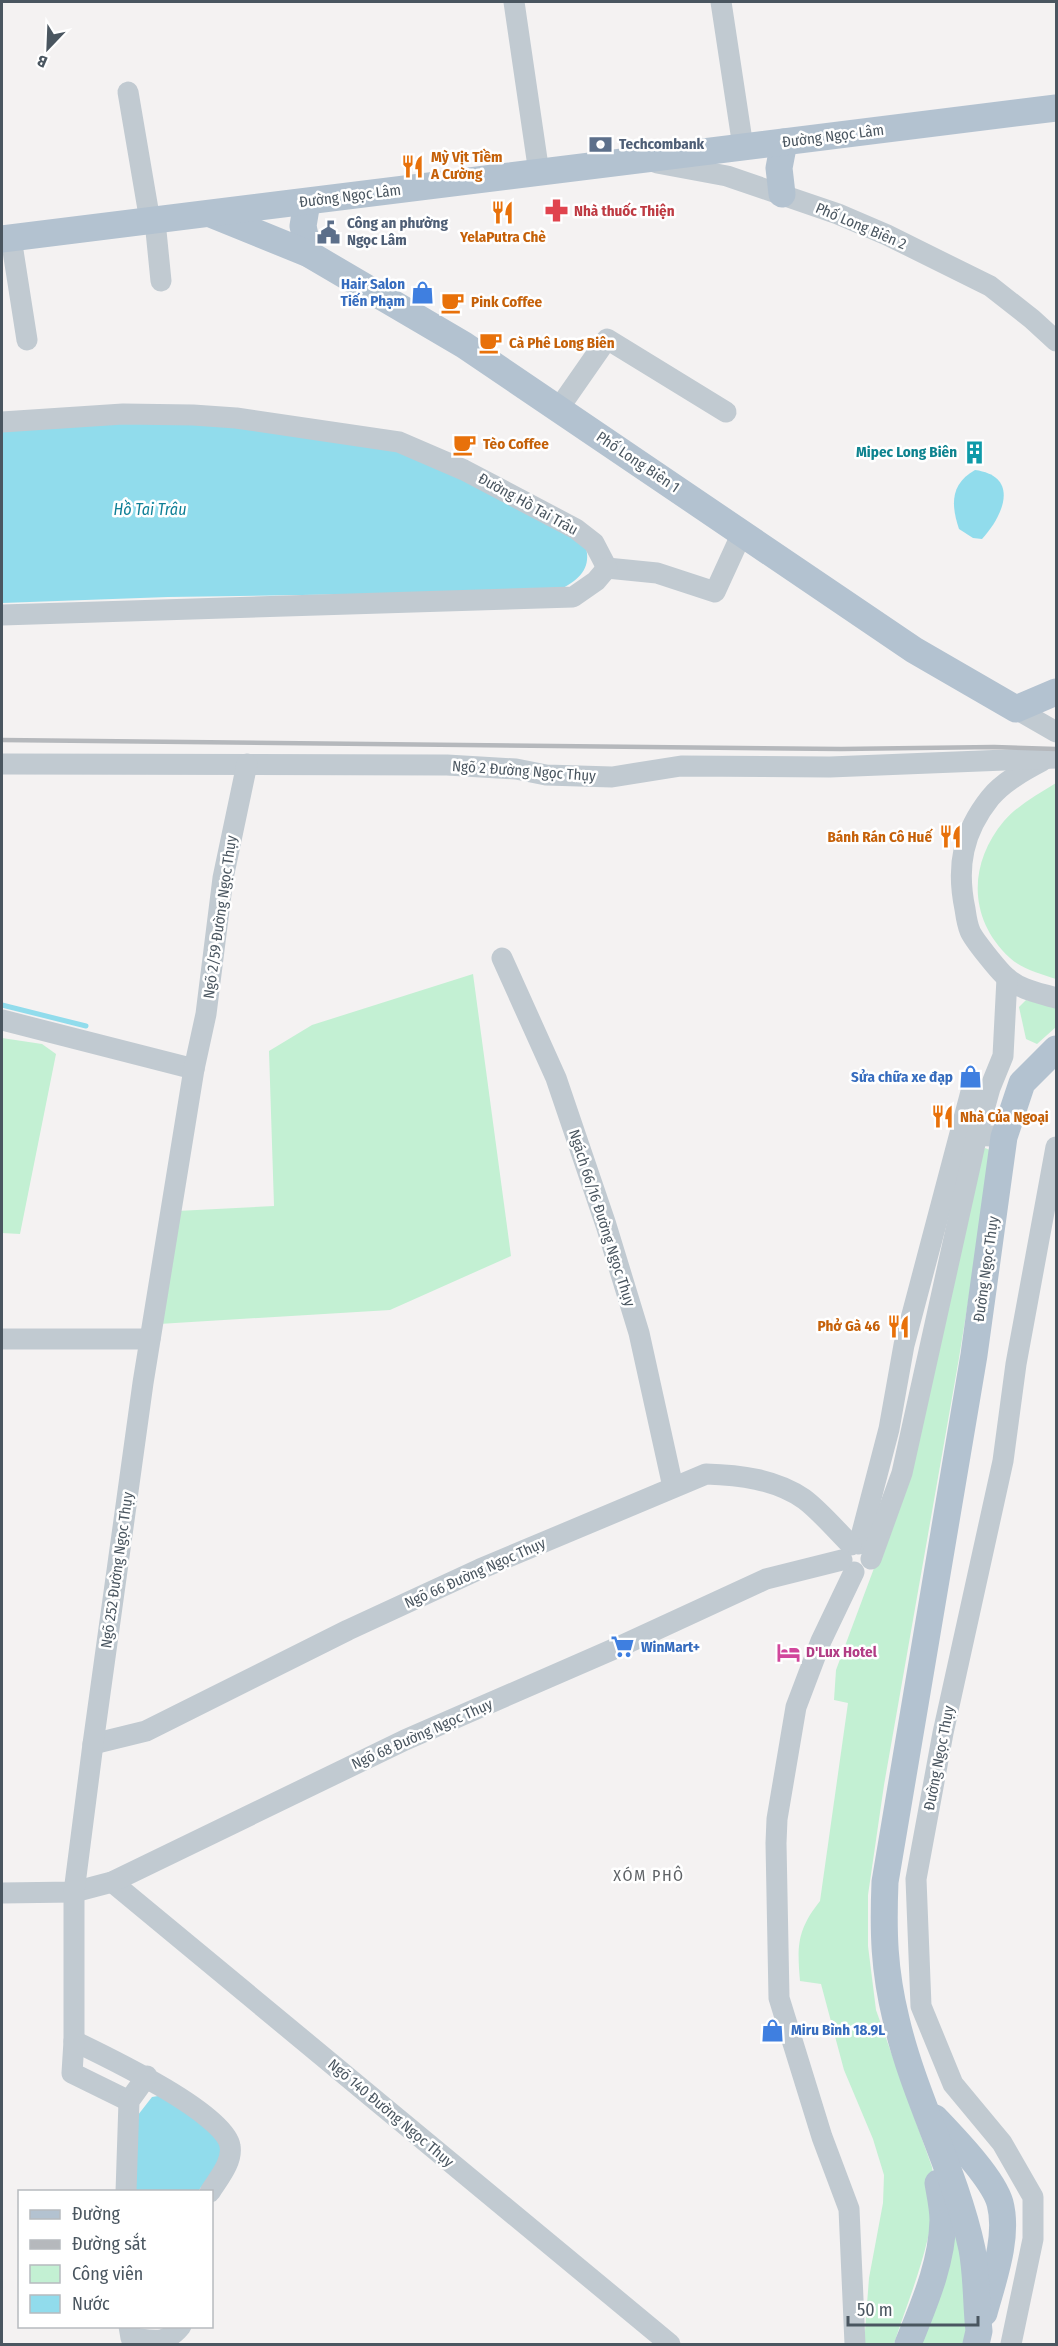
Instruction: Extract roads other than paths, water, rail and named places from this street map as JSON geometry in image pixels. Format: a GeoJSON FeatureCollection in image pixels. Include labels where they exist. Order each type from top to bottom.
{"type":"FeatureCollection","features":[{"type":"Feature","properties":{"kind":"main road","name":"Đường Ngọc Lâm"},"geometry":{"type":"LineString","coordinates":[[6,238],[1056,108]]}},
{"type":"Feature","properties":{"kind":"main road"},"geometry":{"type":"LineString","coordinates":[[782,194],[779,168],[784,142]]}},
{"type":"Feature","properties":{"kind":"main road"},"geometry":{"type":"LineString","coordinates":[[307,202],[303,226],[309,254]]}},
{"type":"Feature","properties":{"kind":"main road","name":"Phố Long Biên 1"},"geometry":{"type":"LineString","coordinates":[[209,214],[309,254],[464,345],[914,650],[1017,709]]}},
{"type":"Feature","properties":{"kind":"main road"},"geometry":{"type":"LineString","coordinates":[[1017,709],[1056,692]]}},
{"type":"Feature","properties":{"kind":"main road","name":"Đường Ngọc Thụy"},"geometry":{"type":"LineString","coordinates":[[978,2338],[972,2250],[948,2168],[908,2060],[887,1979],[883,1936],[885,1882],[974,1355],[1004,1137],[1022,1083],[1056,1049]]}},
{"type":"Feature","properties":{"kind":"main road"},"geometry":{"type":"LineString","coordinates":[[908,2344],[933,2279],[941,2247],[943,2217],[926,2108]]}},
{"type":"Feature","properties":{"kind":"main road","name":"Đường Ngọc Thụy"},"geometry":{"type":"LineString","coordinates":[[926,2108],[972,2159],[999,2202],[1000,2255],[978,2338]]}},
{"type":"Feature","properties":{"kind":"street"},"geometry":{"type":"LineString","coordinates":[[514,2],[539,173]]}},
{"type":"Feature","properties":{"kind":"street"},"geometry":{"type":"LineString","coordinates":[[721,2],[743,147]]}},
{"type":"Feature","properties":{"kind":"street"},"geometry":{"type":"LineString","coordinates":[[128,92],[161,282]]}},
{"type":"Feature","properties":{"kind":"street","name":"Phố Long Biên 2"},"geometry":{"type":"LineString","coordinates":[[642,160],[727,176],[838,214],[887,235],[990,286],[1032,319],[1056,342]]}},
{"type":"Feature","properties":{"kind":"street"},"geometry":{"type":"LineString","coordinates":[[6,238],[27,340]]}},
{"type":"Feature","properties":{"kind":"street"},"geometry":{"type":"LineString","coordinates":[[559,408],[607,339],[726,412]]}},
{"type":"Feature","properties":{"kind":"street","name":"Đường Hồ Tai Trâu"},"geometry":{"type":"LineString","coordinates":[[2,422],[123,414],[193,415],[236,418],[399,442],[464,470],[576,529],[594,543],[608,568]]}},
{"type":"Feature","properties":{"kind":"street"},"geometry":{"type":"LineString","coordinates":[[2,615],[573,597],[596,581],[608,568],[657,573],[715,592],[742,533]]}},
{"type":"Feature","properties":{"kind":"street","name":"Phố Long Biên 1"},"geometry":{"type":"LineString","coordinates":[[1017,709],[1056,732]]}},
{"type":"Feature","properties":{"kind":"street"},"geometry":{"type":"LineString","coordinates":[[1051,759],[1011,780],[992,796],[976,817],[964,846],[960,870],[962,895],[970,932],[1007,978],[1027,990],[1056,998]]}},
{"type":"Feature","properties":{"kind":"street","name":"Ngõ 2 Đường Ngọc Thụy"},"geometry":{"type":"LineString","coordinates":[[2,764],[447,765],[516,769],[546,775],[612,777],[681,766],[830,766],[1051,759]]}},
{"type":"Feature","properties":{"kind":"street","name":"Ngõ 2/59 Đường Ngọc Thụy"},"geometry":{"type":"LineString","coordinates":[[194,1069],[206,1014],[223,878],[247,764]]}},
{"type":"Feature","properties":{"kind":"street","name":"Ngách 66/16 Đường Ngọc Thụy"},"geometry":{"type":"LineString","coordinates":[[502,958],[556,1078],[606,1225],[639,1333],[673,1487]]}},
{"type":"Feature","properties":{"kind":"street"},"geometry":{"type":"LineString","coordinates":[[855,1556],[902,1473],[977,1135],[990,1088],[1003,1056],[1007,978]]}},
{"type":"Feature","properties":{"kind":"street"},"geometry":{"type":"LineString","coordinates":[[2,1020],[194,1069]]}},
{"type":"Feature","properties":{"kind":"street"},"geometry":{"type":"LineString","coordinates":[[1003,1056],[1022,1083]]}},
{"type":"Feature","properties":{"kind":"street","name":"Ngõ 252 Đường Ngọc Thụy"},"geometry":{"type":"LineString","coordinates":[[129,2101],[72,2073],[74,1892],[150,1339],[194,1069]]}},
{"type":"Feature","properties":{"kind":"street"},"geometry":{"type":"LineString","coordinates":[[855,2344],[849,2209],[822,2138],[779,1998],[777,1819],[796,1707],[855,1556],[890,1428],[904,1345],[972,1088]]}},
{"type":"Feature","properties":{"kind":"street"},"geometry":{"type":"LineString","coordinates":[[977,1135],[1004,1137]]}},
{"type":"Feature","properties":{"kind":"street","name":"Đường Ngọc Thụy"},"geometry":{"type":"LineString","coordinates":[[1011,2344],[1033,2239],[1033,2197],[1002,2143],[953,2084],[921,2006],[915,1879],[943,1733],[1004,1461],[1016,1364],[1054,1181],[1056,1147]]}},
{"type":"Feature","properties":{"kind":"street"},"geometry":{"type":"LineString","coordinates":[[2,1339],[150,1339]]}},
{"type":"Feature","properties":{"kind":"street","name":"Ngõ 66 Đường Ngọc Thụy"},"geometry":{"type":"LineString","coordinates":[[93,1744],[146,1731],[348,1630],[460,1579],[706,1474],[735,1475],[769,1482],[804,1499],[855,1556]]}},
{"type":"Feature","properties":{"kind":"street","name":"Ngõ 68 Đường Ngọc Thụy"},"geometry":{"type":"LineString","coordinates":[[2,1893],[74,1892],[112,1882],[405,1740],[623,1645],[766,1579],[855,1556]]}},
{"type":"Feature","properties":{"kind":"street","name":"Ngõ 140 Đường Ngọc Thụy"},"geometry":{"type":"LineString","coordinates":[[112,1882],[670,2344]]}},
{"type":"Feature","properties":{"kind":"street"},"geometry":{"type":"LineString","coordinates":[[74,2041],[147,2076],[221,2127],[230,2145],[228,2163],[211,2190]]}},
{"type":"Feature","properties":{"kind":"street"},"geometry":{"type":"LineString","coordinates":[[126,2190],[129,2101],[147,2076]]}},
{"type":"Feature","properties":{"kind":"street"},"geometry":{"type":"LineString","coordinates":[[999,2202],[1033,2197]]}},
{"type":"Feature","properties":{"kind":"street"},"geometry":{"type":"LineString","coordinates":[[130,2332],[165,2341],[179,2328]]}},
{"type":"Feature","properties":{"kind":"water","name":"Hồ Tai Trâu"},"geometry":{"type":"Polygon","coordinates":[[[210,420],[416,452],[585,544],[587,560],[585,567],[577,578],[557,591],[168,597],[2,603],[2,426],[210,420]]]}},
{"type":"Feature","properties":{"kind":"water"},"geometry":{"type":"Polygon","coordinates":[[[975,470],[989,474],[998,480],[1003,488],[1004,498],[997,519],[982,539],[973,538],[959,529],[954,503],[957,488],[975,470]]]}},
{"type":"Feature","properties":{"kind":"water"},"geometry":{"type":"Polygon","coordinates":[[[164,2095],[191,2114],[210,2130],[222,2148],[222,2157],[218,2166],[199,2190],[134,2190],[138,2115],[152,2097],[164,2095]]]}},
{"type":"Feature","properties":{"kind":"waterway"},"geometry":{"type":"LineString","coordinates":[[2,1005],[86,1026]]}},
{"type":"Feature","properties":{"kind":"railway"},"geometry":{"type":"LineString","coordinates":[[2,740],[841,749],[994,747],[1056,749]]}},
{"type":"Feature","properties":{"kind":"place","name":"Techcombank"},"geometry":{"type":"Point","coordinates":[601,144]}},
{"type":"Feature","properties":{"kind":"place","name":"Mỳ Vịt Tiềm A Cường"},"geometry":{"type":"Point","coordinates":[413,166]}},
{"type":"Feature","properties":{"kind":"place","name":"Nhà thuốc Thiện"},"geometry":{"type":"Point","coordinates":[556,211]}},
{"type":"Feature","properties":{"kind":"place","name":"YelaPutra Chè"},"geometry":{"type":"Point","coordinates":[503,213]}},
{"type":"Feature","properties":{"kind":"place","name":"Công an phường Ngọc Lâm"},"geometry":{"type":"Point","coordinates":[329,232]}},
{"type":"Feature","properties":{"kind":"place","name":"Hair Salon Tiến Phạm"},"geometry":{"type":"Point","coordinates":[423,293]}},
{"type":"Feature","properties":{"kind":"place","name":"Pink Coffee"},"geometry":{"type":"Point","coordinates":[453,302]}},
{"type":"Feature","properties":{"kind":"place","name":"Cà Phê Long Biên"},"geometry":{"type":"Point","coordinates":[491,343]}},
{"type":"Feature","properties":{"kind":"place","name":"Tèo Coffee"},"geometry":{"type":"Point","coordinates":[465,444]}},
{"type":"Feature","properties":{"kind":"place","name":"Mipec Long Biên"},"geometry":{"type":"Point","coordinates":[975,452]}},
{"type":"Feature","properties":{"kind":"place","name":"Bánh Rán Cô Huế"},"geometry":{"type":"Point","coordinates":[950,837]}},
{"type":"Feature","properties":{"kind":"place","name":"Sửa chữa xe đạp"},"geometry":{"type":"Point","coordinates":[971,1077]}},
{"type":"Feature","properties":{"kind":"place","name":"Nhà Của Ngoại"},"geometry":{"type":"Point","coordinates":[942,1117]}},
{"type":"Feature","properties":{"kind":"place","name":"Phở Gà 46"},"geometry":{"type":"Point","coordinates":[898,1326]}},
{"type":"Feature","properties":{"kind":"place","name":"WinMart+"},"geometry":{"type":"Point","coordinates":[623,1647]}},
{"type":"Feature","properties":{"kind":"place","name":"D'Lux Hotel"},"geometry":{"type":"Point","coordinates":[788,1652]}},
{"type":"Feature","properties":{"kind":"place","name":"Miru Bình 18.9L"},"geometry":{"type":"Point","coordinates":[773,2030]}},
{"type":"Feature","properties":{"kind":"district","name":"XÓM PHÔ"},"geometry":{"type":"Point","coordinates":[649,1875]}}]}
